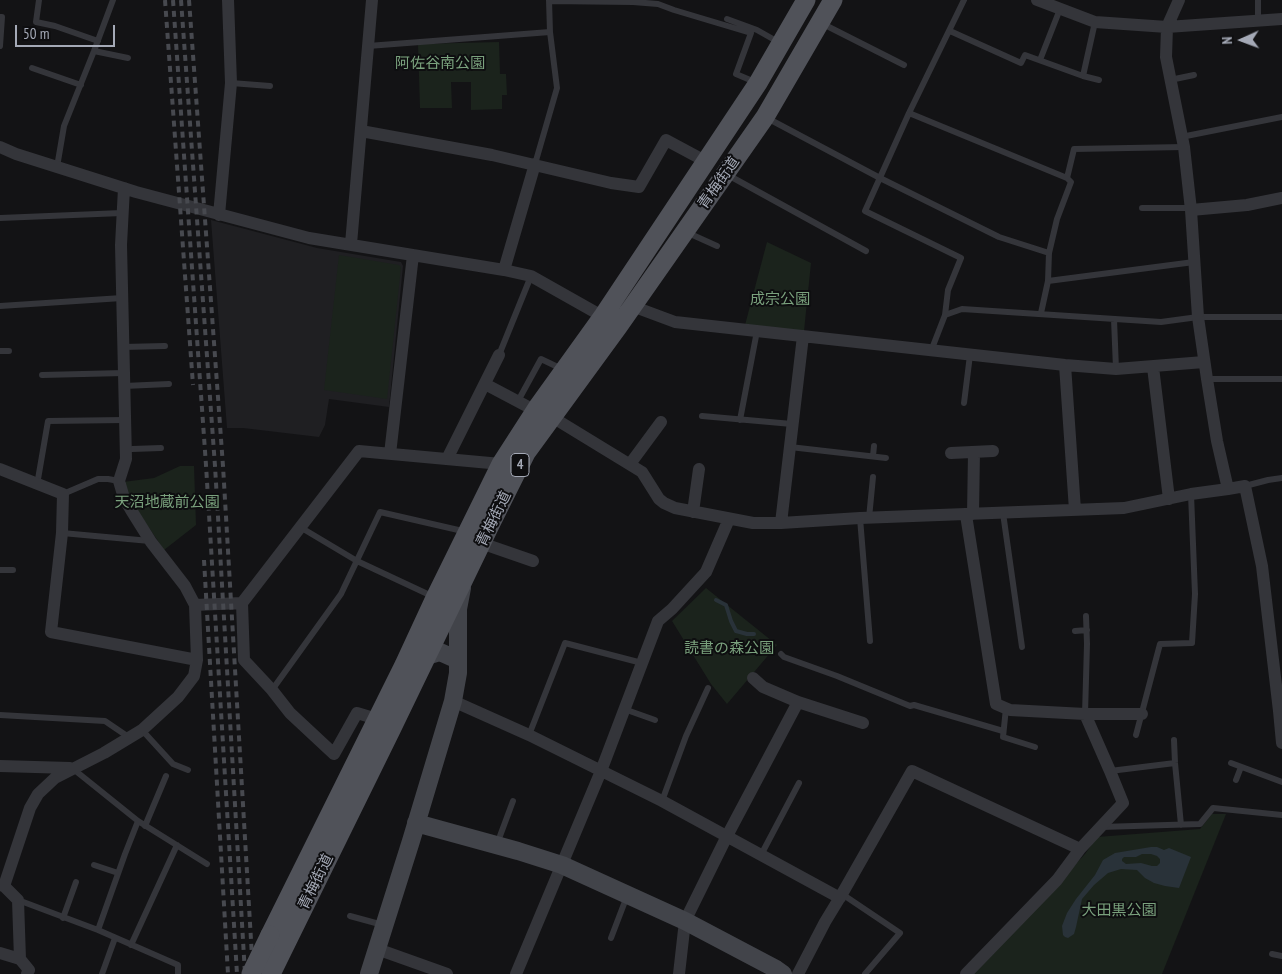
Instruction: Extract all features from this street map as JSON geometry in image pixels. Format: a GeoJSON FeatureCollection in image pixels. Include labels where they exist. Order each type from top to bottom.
{"type":"FeatureCollection","features":[{"type":"Feature","properties":{"kind":"main road","name":"青梅街道"},"geometry":{"type":"LineString","coordinates":[[272,971],[446,615],[455,577],[474,538],[502,464],[544,414],[611,321],[707,162],[758,84],[806,0]]}},
{"type":"Feature","properties":{"kind":"main road","name":"青梅街道"},"geometry":{"type":"LineString","coordinates":[[474,538],[526,454],[564,370],[611,321],[632,306],[765,117],[833,0]]}},
{"type":"Feature","properties":{"kind":"main road","name":"青梅街道"},"geometry":{"type":"LineString","coordinates":[[251,974],[404,665],[435,598],[455,577]]}},
{"type":"Feature","properties":{"kind":"street"},"geometry":{"type":"LineString","coordinates":[[219,215],[231,83],[228,0]]}},
{"type":"Feature","properties":{"kind":"street"},"geometry":{"type":"LineString","coordinates":[[350,244],[372,0]]}},
{"type":"Feature","properties":{"kind":"street"},"geometry":{"type":"LineString","coordinates":[[1037,0],[1095,22],[1167,27],[1282,19]]}},
{"type":"Feature","properties":{"kind":"street"},"geometry":{"type":"LineString","coordinates":[[1178,0],[1167,27],[1166,57],[1182,142],[1191,209],[1198,317],[1204,362],[1217,441],[1228,490]]}},
{"type":"Feature","properties":{"kind":"street"},"geometry":{"type":"LineString","coordinates":[[361,131],[492,154],[611,183],[639,187],[666,140],[707,162]]}},
{"type":"Feature","properties":{"kind":"street"},"geometry":{"type":"LineString","coordinates":[[0,147],[16,154],[124,188],[309,238],[504,270],[530,276],[611,321]]}},
{"type":"Feature","properties":{"kind":"street"},"geometry":{"type":"LineString","coordinates":[[504,270],[535,164]]}},
{"type":"Feature","properties":{"kind":"street"},"geometry":{"type":"LineString","coordinates":[[20,959],[18,900],[2,885],[30,808],[38,794],[55,778],[104,753],[142,730],[178,697],[194,676],[197,660],[195,605],[185,586],[151,542],[124,498],[118,481],[126,459],[121,245],[124,188]]}},
{"type":"Feature","properties":{"kind":"street"},"geometry":{"type":"LineString","coordinates":[[1191,209],[1247,205],[1282,198]]}},
{"type":"Feature","properties":{"kind":"street"},"geometry":{"type":"LineString","coordinates":[[390,454],[413,255]]}},
{"type":"Feature","properties":{"kind":"street"},"geometry":{"type":"LineString","coordinates":[[632,306],[675,322],[1116,370],[1204,362]]}},
{"type":"Feature","properties":{"kind":"street"},"geometry":{"type":"LineString","coordinates":[[781,523],[804,336]]}},
{"type":"Feature","properties":{"kind":"street"},"geometry":{"type":"LineString","coordinates":[[447,459],[499,355]]}},
{"type":"Feature","properties":{"kind":"street"},"geometry":{"type":"LineString","coordinates":[[1065,365],[1076,510]]}},
{"type":"Feature","properties":{"kind":"street"},"geometry":{"type":"LineString","coordinates":[[1153,367],[1169,499]]}},
{"type":"Feature","properties":{"kind":"street"},"geometry":{"type":"LineString","coordinates":[[485,384],[544,414],[630,464],[642,472],[659,499],[664,503],[675,508],[753,523],[1124,508],[1191,494],[1245,486],[1262,566],[1282,743]]}},
{"type":"Feature","properties":{"kind":"street"},"geometry":{"type":"LineString","coordinates":[[630,464],[662,422]]}},
{"type":"Feature","properties":{"kind":"street"},"geometry":{"type":"LineString","coordinates":[[377,719],[357,713],[334,754],[290,713],[244,660],[242,604],[359,451],[502,464]]}},
{"type":"Feature","properties":{"kind":"street"},"geometry":{"type":"LineString","coordinates":[[951,453],[993,451]]}},
{"type":"Feature","properties":{"kind":"street"},"geometry":{"type":"LineString","coordinates":[[974,452],[969,514],[996,704],[1010,710],[1085,714],[1142,714]]}},
{"type":"Feature","properties":{"kind":"street"},"geometry":{"type":"LineString","coordinates":[[0,469],[63,494],[62,533],[51,632],[197,660]]}},
{"type":"Feature","properties":{"kind":"street"},"geometry":{"type":"LineString","coordinates":[[693,512],[699,469]]}},
{"type":"Feature","properties":{"kind":"street"},"geometry":{"type":"LineString","coordinates":[[516,974],[601,771],[658,621],[672,609],[706,572],[729,519]]}},
{"type":"Feature","properties":{"kind":"street"},"geometry":{"type":"LineString","coordinates":[[474,538],[533,561]]}},
{"type":"Feature","properties":{"kind":"street"},"geometry":{"type":"LineString","coordinates":[[369,974],[453,701],[458,673],[458,609],[455,577]]}},
{"type":"Feature","properties":{"kind":"street"},"geometry":{"type":"LineString","coordinates":[[668,620],[709,580]]}},
{"type":"Feature","properties":{"kind":"street"},"geometry":{"type":"LineString","coordinates":[[195,605],[242,604]]}},
{"type":"Feature","properties":{"kind":"street"},"geometry":{"type":"LineString","coordinates":[[446,615],[458,660]]}},
{"type":"Feature","properties":{"kind":"street"},"geometry":{"type":"LineString","coordinates":[[404,665],[424,642],[431,648],[442,638],[449,643],[458,660]]}},
{"type":"Feature","properties":{"kind":"street"},"geometry":{"type":"LineString","coordinates":[[753,678],[763,687],[798,702],[863,723]]}},
{"type":"Feature","properties":{"kind":"street"},"geometry":{"type":"LineString","coordinates":[[453,701],[529,735],[662,801],[841,896]]}},
{"type":"Feature","properties":{"kind":"street"},"geometry":{"type":"LineString","coordinates":[[679,974],[685,921],[727,836],[798,702]]}},
{"type":"Feature","properties":{"kind":"street"},"geometry":{"type":"LineString","coordinates":[[966,974],[1057,880],[1080,849],[1123,803],[1085,714]]}},
{"type":"Feature","properties":{"kind":"street"},"geometry":{"type":"LineString","coordinates":[[0,766],[72,768]]}},
{"type":"Feature","properties":{"kind":"street"},"geometry":{"type":"LineString","coordinates":[[416,823],[474,842],[497,845],[562,865],[685,921],[786,974],[825,922],[912,771],[1080,849]]}},
{"type":"Feature","properties":{"kind":"street"},"geometry":{"type":"LineString","coordinates":[[377,949],[447,974]]}},
{"type":"Feature","properties":{"kind":"street"},"geometry":{"type":"LineString","coordinates":[[0,953],[20,959],[29,970],[28,974]]}},
{"type":"Feature","properties":{"kind":"lane"},"geometry":{"type":"LineString","coordinates":[[39,0],[36,22],[55,26],[98,41]]}},
{"type":"Feature","properties":{"kind":"lane"},"geometry":{"type":"LineString","coordinates":[[57,167],[64,126],[113,0]]}},
{"type":"Feature","properties":{"kind":"lane"},"geometry":{"type":"LineString","coordinates":[[931,351],[945,315],[948,290],[961,258],[865,211],[964,0]]}},
{"type":"Feature","properties":{"kind":"lane"},"geometry":{"type":"LineString","coordinates":[[1258,0],[1258,21]]}},
{"type":"Feature","properties":{"kind":"lane"},"geometry":{"type":"LineString","coordinates":[[535,164],[557,88],[550,32],[549,1],[658,2],[674,10],[751,33],[736,74],[758,84]]}},
{"type":"Feature","properties":{"kind":"lane"},"geometry":{"type":"LineString","coordinates":[[1040,60],[1060,9]]}},
{"type":"Feature","properties":{"kind":"lane"},"geometry":{"type":"LineString","coordinates":[[0,17],[2,17],[0,46]]}},
{"type":"Feature","properties":{"kind":"lane"},"geometry":{"type":"LineString","coordinates":[[727,19],[757,30],[781,43]]}},
{"type":"Feature","properties":{"kind":"lane"},"geometry":{"type":"LineString","coordinates":[[820,22],[904,66]]}},
{"type":"Feature","properties":{"kind":"lane"},"geometry":{"type":"LineString","coordinates":[[1083,76],[1095,22]]}},
{"type":"Feature","properties":{"kind":"lane"},"geometry":{"type":"LineString","coordinates":[[950,31],[1021,63],[1025,55],[1099,80]]}},
{"type":"Feature","properties":{"kind":"lane"},"geometry":{"type":"LineString","coordinates":[[368,46],[550,32]]}},
{"type":"Feature","properties":{"kind":"lane"},"geometry":{"type":"LineString","coordinates":[[94,51],[128,58]]}},
{"type":"Feature","properties":{"kind":"lane"},"geometry":{"type":"LineString","coordinates":[[32,68],[81,85]]}},
{"type":"Feature","properties":{"kind":"lane"},"geometry":{"type":"LineString","coordinates":[[1170,80],[1194,75]]}},
{"type":"Feature","properties":{"kind":"lane"},"geometry":{"type":"LineString","coordinates":[[231,83],[270,86]]}},
{"type":"Feature","properties":{"kind":"lane"},"geometry":{"type":"LineString","coordinates":[[910,113],[1067,178],[1071,182],[1057,219],[1049,253],[1048,281],[1041,313]]}},
{"type":"Feature","properties":{"kind":"lane"},"geometry":{"type":"LineString","coordinates":[[765,117],[880,178],[999,237],[1049,253]]}},
{"type":"Feature","properties":{"kind":"lane"},"geometry":{"type":"LineString","coordinates":[[1067,178],[1074,149],[1182,142],[1282,118]]}},
{"type":"Feature","properties":{"kind":"lane"},"geometry":{"type":"LineString","coordinates":[[725,173],[866,251]]}},
{"type":"Feature","properties":{"kind":"lane"},"geometry":{"type":"LineString","coordinates":[[1142,208],[1191,209]]}},
{"type":"Feature","properties":{"kind":"lane"},"geometry":{"type":"LineString","coordinates":[[0,218],[122,213]]}},
{"type":"Feature","properties":{"kind":"lane"},"geometry":{"type":"LineString","coordinates":[[684,232],[717,246]]}},
{"type":"Feature","properties":{"kind":"lane"},"geometry":{"type":"LineString","coordinates":[[1048,281],[1194,262]]}},
{"type":"Feature","properties":{"kind":"lane"},"geometry":{"type":"LineString","coordinates":[[499,355],[530,276]]}},
{"type":"Feature","properties":{"kind":"lane"},"geometry":{"type":"LineString","coordinates":[[0,306],[122,298]]}},
{"type":"Feature","properties":{"kind":"lane"},"geometry":{"type":"LineString","coordinates":[[945,315],[962,308],[1161,322],[1198,317],[1282,317]]}},
{"type":"Feature","properties":{"kind":"lane"},"geometry":{"type":"LineString","coordinates":[[1114,319],[1116,370]]}},
{"type":"Feature","properties":{"kind":"lane"},"geometry":{"type":"LineString","coordinates":[[740,420],[757,331]]}},
{"type":"Feature","properties":{"kind":"lane"},"geometry":{"type":"LineString","coordinates":[[123,347],[165,346]]}},
{"type":"Feature","properties":{"kind":"lane"},"geometry":{"type":"LineString","coordinates":[[0,351],[9,351]]}},
{"type":"Feature","properties":{"kind":"lane"},"geometry":{"type":"LineString","coordinates":[[964,403],[970,355]]}},
{"type":"Feature","properties":{"kind":"lane"},"geometry":{"type":"LineString","coordinates":[[518,401],[540,359],[564,370]]}},
{"type":"Feature","properties":{"kind":"lane"},"geometry":{"type":"LineString","coordinates":[[42,375],[124,379],[169,384]]}},
{"type":"Feature","properties":{"kind":"lane"},"geometry":{"type":"LineString","coordinates":[[1207,379],[1282,379]]}},
{"type":"Feature","properties":{"kind":"lane"},"geometry":{"type":"LineString","coordinates":[[702,416],[792,424]]}},
{"type":"Feature","properties":{"kind":"lane"},"geometry":{"type":"LineString","coordinates":[[37,484],[48,421],[124,420]]}},
{"type":"Feature","properties":{"kind":"lane"},"geometry":{"type":"LineString","coordinates":[[873,456],[874,446]]}},
{"type":"Feature","properties":{"kind":"lane"},"geometry":{"type":"LineString","coordinates":[[790,447],[886,458]]}},
{"type":"Feature","properties":{"kind":"lane"},"geometry":{"type":"LineString","coordinates":[[126,452],[132,449],[160,448]]}},
{"type":"Feature","properties":{"kind":"lane"},"geometry":{"type":"LineString","coordinates":[[870,641],[864,518],[873,477]]}},
{"type":"Feature","properties":{"kind":"lane"},"geometry":{"type":"LineString","coordinates":[[1245,486],[1282,478]]}},
{"type":"Feature","properties":{"kind":"lane"},"geometry":{"type":"LineString","coordinates":[[63,494],[98,479],[118,481]]}},
{"type":"Feature","properties":{"kind":"lane"},"geometry":{"type":"LineString","coordinates":[[1136,735],[1160,644],[1192,643],[1195,594],[1191,494]]}},
{"type":"Feature","properties":{"kind":"lane"},"geometry":{"type":"LineString","coordinates":[[272,690],[341,594],[380,512],[474,538]]}},
{"type":"Feature","properties":{"kind":"lane"},"geometry":{"type":"LineString","coordinates":[[1002,513],[1022,647]]}},
{"type":"Feature","properties":{"kind":"lane"},"geometry":{"type":"LineString","coordinates":[[300,527],[357,561],[435,598]]}},
{"type":"Feature","properties":{"kind":"lane"},"geometry":{"type":"LineString","coordinates":[[62,533],[151,542]]}},
{"type":"Feature","properties":{"kind":"lane"},"geometry":{"type":"LineString","coordinates":[[0,570],[13,570]]}},
{"type":"Feature","properties":{"kind":"lane"},"geometry":{"type":"LineString","coordinates":[[1085,714],[1086,616]]}},
{"type":"Feature","properties":{"kind":"lane"},"geometry":{"type":"LineString","coordinates":[[1075,631],[1087,630]]}},
{"type":"Feature","properties":{"kind":"lane"},"geometry":{"type":"LineString","coordinates":[[529,735],[565,643],[642,663]]}},
{"type":"Feature","properties":{"kind":"lane"},"geometry":{"type":"LineString","coordinates":[[781,654],[784,657],[837,676],[910,706],[914,705],[1003,731]]}},
{"type":"Feature","properties":{"kind":"lane"},"geometry":{"type":"LineString","coordinates":[[662,801],[686,736],[708,688]]}},
{"type":"Feature","properties":{"kind":"lane"},"geometry":{"type":"LineString","coordinates":[[1006,708],[1002,737],[1035,747]]}},
{"type":"Feature","properties":{"kind":"lane"},"geometry":{"type":"LineString","coordinates":[[624,709],[654,720]]}},
{"type":"Feature","properties":{"kind":"lane"},"geometry":{"type":"LineString","coordinates":[[0,715],[105,720],[130,738]]}},
{"type":"Feature","properties":{"kind":"lane"},"geometry":{"type":"LineString","coordinates":[[142,730],[173,764],[188,770]]}},
{"type":"Feature","properties":{"kind":"lane"},"geometry":{"type":"LineString","coordinates":[[1174,740],[1181,825]]}},
{"type":"Feature","properties":{"kind":"lane"},"geometry":{"type":"LineString","coordinates":[[1110,771],[1175,763]]}},
{"type":"Feature","properties":{"kind":"lane"},"geometry":{"type":"LineString","coordinates":[[1231,763],[1282,782]]}},
{"type":"Feature","properties":{"kind":"lane"},"geometry":{"type":"LineString","coordinates":[[1236,780],[1241,767]]}},
{"type":"Feature","properties":{"kind":"lane"},"geometry":{"type":"LineString","coordinates":[[72,768],[138,822],[207,864]]}},
{"type":"Feature","properties":{"kind":"lane"},"geometry":{"type":"LineString","coordinates":[[145,826],[166,776]]}},
{"type":"Feature","properties":{"kind":"lane"},"geometry":{"type":"LineString","coordinates":[[761,854],[799,783]]}},
{"type":"Feature","properties":{"kind":"lane"},"geometry":{"type":"LineString","coordinates":[[497,845],[513,801]]}},
{"type":"Feature","properties":{"kind":"lane"},"geometry":{"type":"LineString","coordinates":[[1100,828],[1200,824],[1213,808],[1282,815]]}},
{"type":"Feature","properties":{"kind":"lane"},"geometry":{"type":"LineString","coordinates":[[98,930],[138,822]]}},
{"type":"Feature","properties":{"kind":"lane"},"geometry":{"type":"LineString","coordinates":[[131,945],[177,845]]}},
{"type":"Feature","properties":{"kind":"lane"},"geometry":{"type":"LineString","coordinates":[[94,865],[118,873]]}},
{"type":"Feature","properties":{"kind":"lane"},"geometry":{"type":"LineString","coordinates":[[63,918],[76,882]]}},
{"type":"Feature","properties":{"kind":"lane"},"geometry":{"type":"LineString","coordinates":[[611,938],[627,894]]}},
{"type":"Feature","properties":{"kind":"lane"},"geometry":{"type":"LineString","coordinates":[[841,896],[900,933],[865,974]]}},
{"type":"Feature","properties":{"kind":"lane"},"geometry":{"type":"LineString","coordinates":[[18,900],[98,930],[178,965],[178,974]]}},
{"type":"Feature","properties":{"kind":"lane"},"geometry":{"type":"LineString","coordinates":[[350,916],[384,926]]}},
{"type":"Feature","properties":{"kind":"lane"},"geometry":{"type":"LineString","coordinates":[[102,974],[115,938]]}},
{"type":"Feature","properties":{"kind":"lane"},"geometry":{"type":"LineString","coordinates":[[1272,954],[1282,956]]}},
{"type":"Feature","properties":{"kind":"shaded area"},"geometry":{"type":"Polygon","coordinates":[[[211,220],[317,248],[401,262],[403,266],[389,407],[329,399],[325,425],[319,437],[243,428],[227,428],[211,220]]]}},
{"type":"Feature","properties":{"kind":"shaded area"},"geometry":{"type":"Polygon","coordinates":[[[1157,847],[1164,850],[1169,848],[1191,857],[1179,888],[1154,883],[1137,870],[1121,869],[1108,873],[1082,899],[1074,934],[1068,938],[1065,937],[1062,926],[1067,913],[1095,875],[1103,860],[1115,853],[1157,847]],[[1151,854],[1124,857],[1122,861],[1126,864],[1141,863],[1157,866],[1160,863],[1160,859],[1151,854]]]}},
{"type":"Feature","properties":{"kind":"green space","name":"阿佐谷南公園"},"geometry":{"type":"Polygon","coordinates":[[[499,42],[500,74],[506,74],[507,95],[502,95],[502,109],[471,110],[471,82],[451,82],[452,108],[420,108],[418,44],[499,42]]]}},
{"type":"Feature","properties":{"kind":"green space","name":"成宗公園"},"geometry":{"type":"Polygon","coordinates":[[[767,242],[811,263],[804,331],[745,325],[767,242]]]}},
{"type":"Feature","properties":{"kind":"green space"},"geometry":{"type":"Polygon","coordinates":[[[339,255],[399,265],[401,267],[387,399],[324,390],[339,255]]]}},
{"type":"Feature","properties":{"kind":"green space","name":"天沼地蔵前公園"},"geometry":{"type":"Polygon","coordinates":[[[180,466],[194,466],[196,525],[164,550],[129,498],[123,482],[154,478],[180,466]]]}},
{"type":"Feature","properties":{"kind":"green space","name":"読書の森公園"},"geometry":{"type":"Polygon","coordinates":[[[706,588],[777,645],[727,704],[711,684],[672,621],[706,588]]]}},
{"type":"Feature","properties":{"kind":"green space","name":"大田黒公園"},"geometry":{"type":"Polygon","coordinates":[[[1212,814],[1226,814],[1162,974],[973,974],[1085,854],[1097,837],[1200,829],[1212,814]]]}},
{"type":"Feature","properties":{"kind":"waterway"},"geometry":{"type":"LineString","coordinates":[[716,600],[726,605],[736,631],[754,634]]}},
{"type":"Feature","properties":{"kind":"railway"},"geometry":{"type":"LineString","coordinates":[[165,0],[193,385]]}},
{"type":"Feature","properties":{"kind":"railway"},"geometry":{"type":"LineString","coordinates":[[173,0],[206,465],[237,974]]}},
{"type":"Feature","properties":{"kind":"railway"},"geometry":{"type":"LineString","coordinates":[[181,0],[215,466],[245,974]]}},
{"type":"Feature","properties":{"kind":"railway"},"geometry":{"type":"LineString","coordinates":[[189,0],[223,466],[253,974]]}},
{"type":"Feature","properties":{"kind":"railway"},"geometry":{"type":"LineString","coordinates":[[204,560],[228,974]]}}]}
